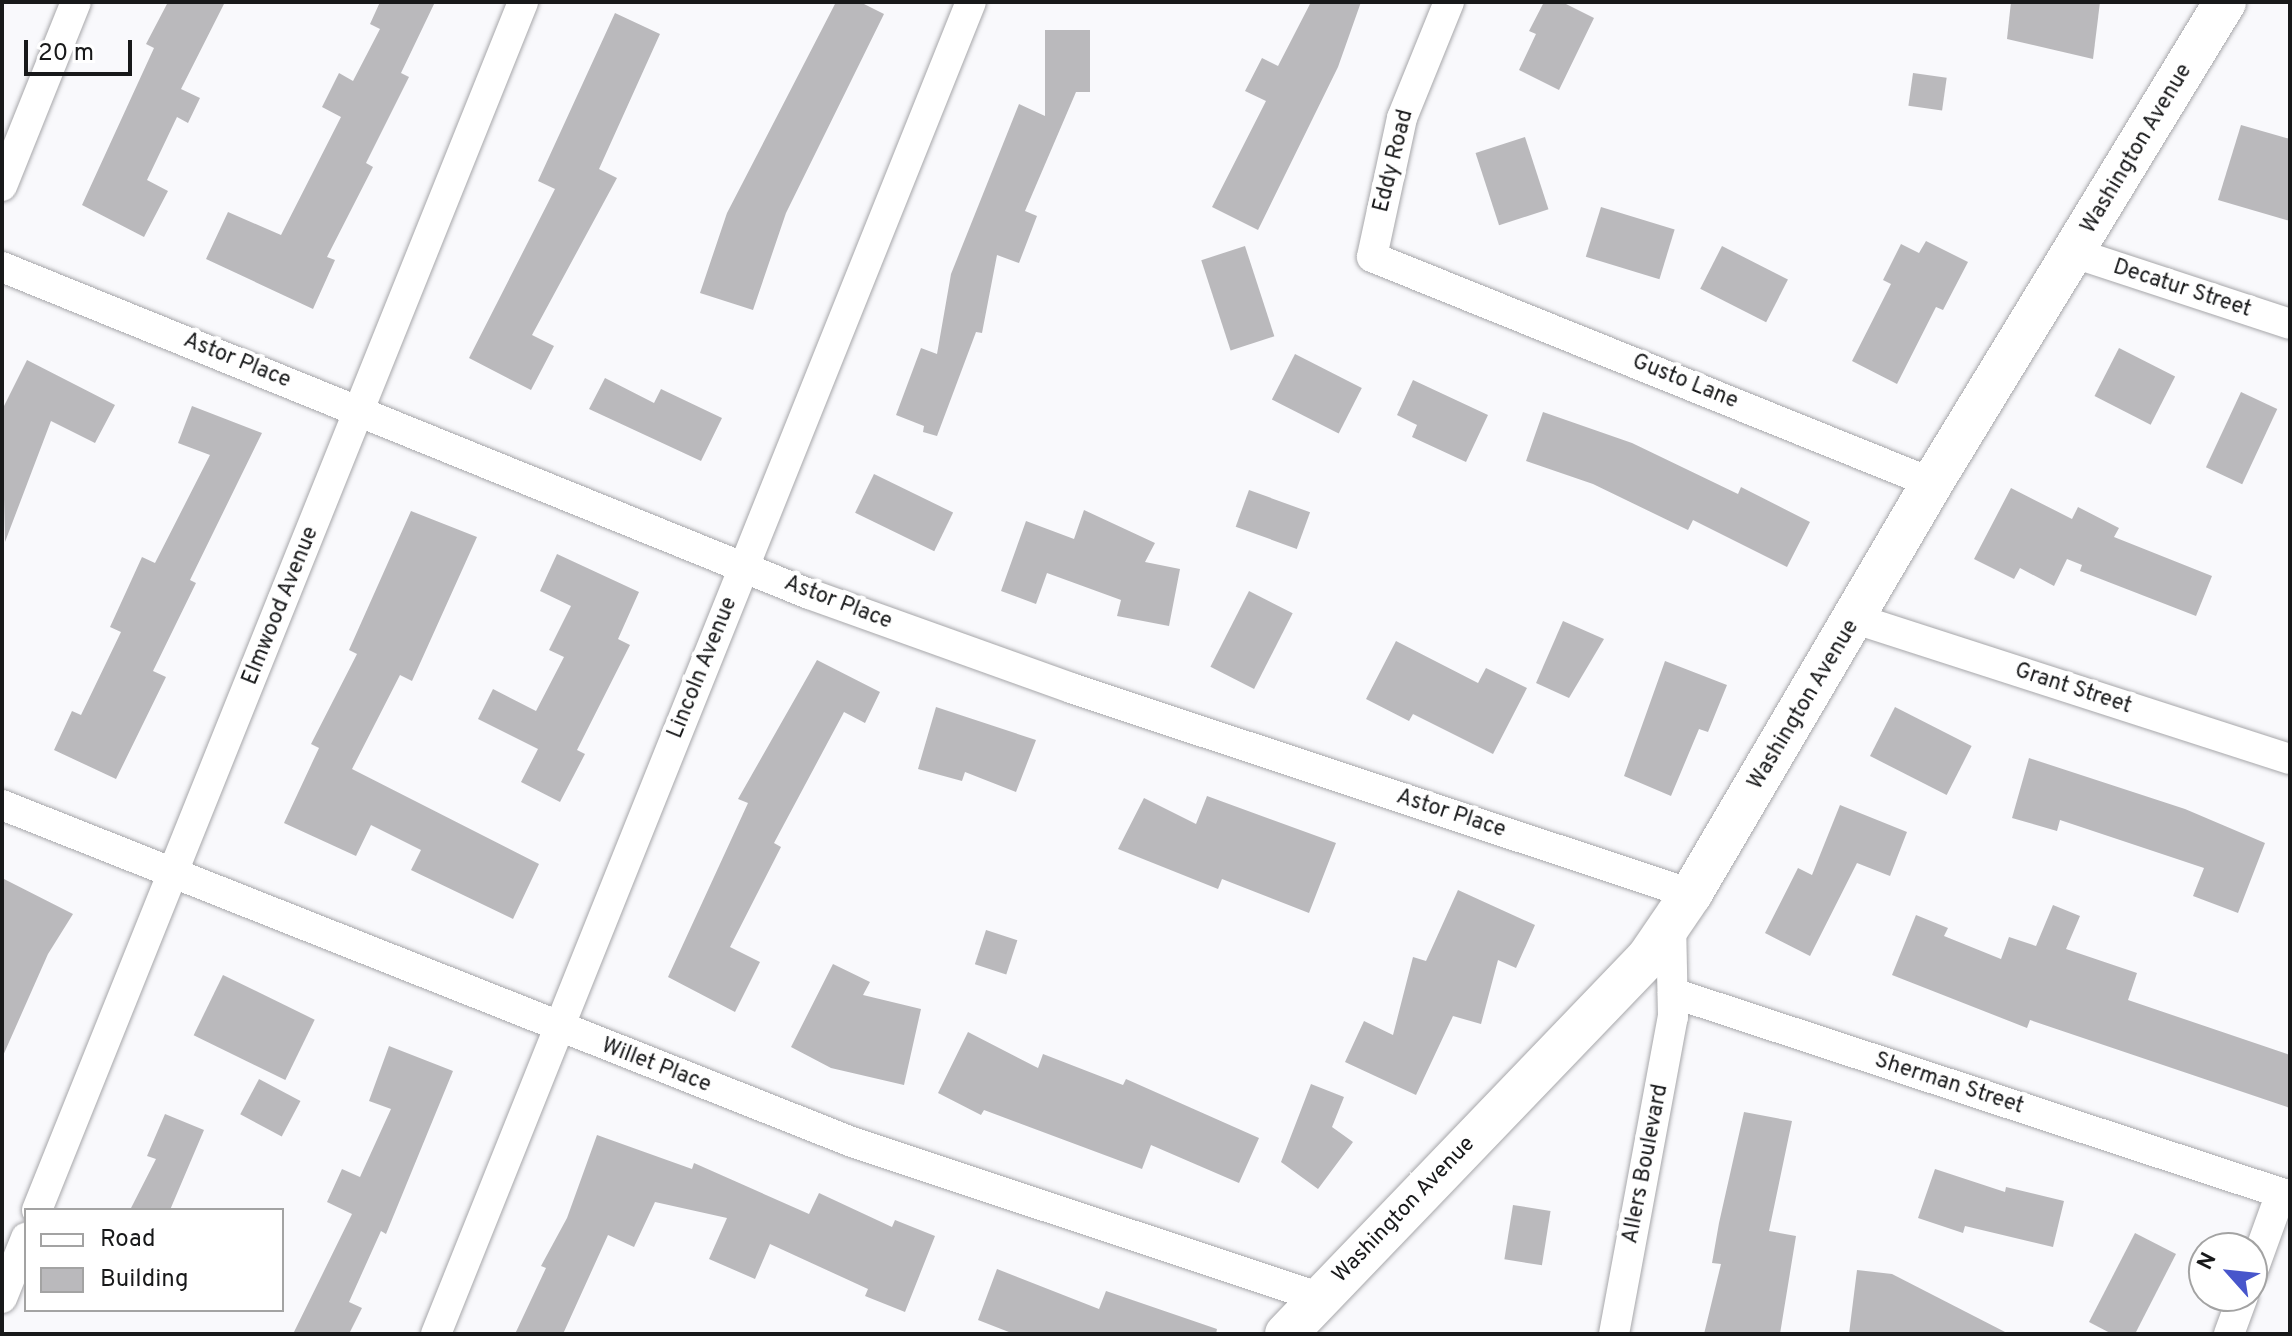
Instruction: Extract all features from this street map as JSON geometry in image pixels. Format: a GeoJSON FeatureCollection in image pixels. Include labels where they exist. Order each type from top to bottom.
{"type":"FeatureCollection","features":[{"type":"Feature","properties":{"kind":"street"},"geometry":{"type":"LineString","coordinates":[[2,186],[76,2]]}},
{"type":"Feature","properties":{"kind":"street","name":"Elmwood Avenue"},"geometry":{"type":"LineString","coordinates":[[38,1208],[523,2]]}},
{"type":"Feature","properties":{"kind":"street","name":"Lincoln Avenue"},"geometry":{"type":"LineString","coordinates":[[436,1334],[971,2]]}},
{"type":"Feature","properties":{"kind":"street","name":"Eddy Road"},"geometry":{"type":"LineString","coordinates":[[1436,283],[1372,257],[1402,118],[1449,2]]}},
{"type":"Feature","properties":{"kind":"street","name":"Washington Avenue"},"geometry":{"type":"LineString","coordinates":[[1286,1334],[1648,957],[1681,909],[1856,619],[1932,483],[2225,2]]}},
{"type":"Feature","properties":{"kind":"street","name":"Decatur Street"},"geometry":{"type":"LineString","coordinates":[[2074,253],[2290,324]]}},
{"type":"Feature","properties":{"kind":"street","name":"Astor Place"},"geometry":{"type":"LineString","coordinates":[[2,267],[744,565],[809,594],[1681,909]]}},
{"type":"Feature","properties":{"kind":"street","name":"Gusto Lane"},"geometry":{"type":"LineString","coordinates":[[1436,283],[1932,483]]}},
{"type":"Feature","properties":{"kind":"street","name":"Grant Street"},"geometry":{"type":"LineString","coordinates":[[1856,619],[2290,759]]}},
{"type":"Feature","properties":{"kind":"street","name":"Willet Place"},"geometry":{"type":"LineString","coordinates":[[2,805],[852,1142],[1320,1298]]}},
{"type":"Feature","properties":{"kind":"street"},"geometry":{"type":"LineString","coordinates":[[1673,993],[1681,909]]}},
{"type":"Feature","properties":{"kind":"street","name":"Sherman Street"},"geometry":{"type":"LineString","coordinates":[[1673,993],[2286,1195]]}},
{"type":"Feature","properties":{"kind":"street","name":"Allers Boulevard"},"geometry":{"type":"LineString","coordinates":[[1614,1334],[1673,1017],[1673,993]]}},
{"type":"Feature","properties":{"kind":"street"},"geometry":{"type":"LineString","coordinates":[[2268,1236],[2286,1195]]}},
{"type":"Feature","properties":{"kind":"street"},"geometry":{"type":"LineString","coordinates":[[2,1298],[24,1243]]}},
{"type":"Feature","properties":{"kind":"street"},"geometry":{"type":"LineString","coordinates":[[2229,1334],[2237,1312]]}},
{"type":"Feature","properties":{"kind":"building"},"geometry":{"type":"Polygon","coordinates":[[[168,2],[225,2],[181,89],[200,98],[188,123],[177,117],[147,180],[168,191],[144,237],[82,205],[154,48],[146,44],[168,2]]]}},
{"type":"Feature","properties":{"kind":"building"},"geometry":{"type":"Polygon","coordinates":[[[380,2],[435,2],[401,73],[409,77],[366,163],[373,167],[327,257],[335,260],[313,309],[206,259],[228,212],[281,235],[341,117],[322,107],[339,73],[353,81],[380,29],[370,24],[380,2]]]}},
{"type":"Feature","properties":{"kind":"building"},"geometry":{"type":"Polygon","coordinates":[[[836,2],[860,2],[884,14],[786,213],[753,310],[700,293],[727,213],[836,2]]]}},
{"type":"Feature","properties":{"kind":"building"},"geometry":{"type":"Polygon","coordinates":[[[1311,2],[1361,2],[1338,67],[1258,230],[1212,207],[1266,101],[1245,91],[1262,58],[1278,66],[1311,2]]]}},
{"type":"Feature","properties":{"kind":"building"},"geometry":{"type":"Polygon","coordinates":[[[1544,2],[1562,2],[1594,18],[1559,90],[1519,70],[1536,34],[1529,31],[1544,2]]]}},
{"type":"Feature","properties":{"kind":"building"},"geometry":{"type":"Polygon","coordinates":[[[2011,2],[2100,2],[2093,59],[2007,39],[2011,2]]]}},
{"type":"Feature","properties":{"kind":"building"},"geometry":{"type":"Polygon","coordinates":[[[615,13],[660,34],[599,169],[617,178],[532,335],[554,346],[531,390],[469,358],[555,189],[538,181],[615,13]]]}},
{"type":"Feature","properties":{"kind":"building"},"geometry":{"type":"Polygon","coordinates":[[[1045,30],[1090,30],[1090,92],[1076,92],[1025,211],[1037,216],[1019,263],[997,255],[982,333],[976,332],[937,436],[923,432],[924,426],[896,415],[921,348],[937,354],[951,274],[1019,104],[1045,116],[1045,30]]]}},
{"type":"Feature","properties":{"kind":"building"},"geometry":{"type":"Polygon","coordinates":[[[1913,73],[1947,78],[1942,110],[1908,106],[1913,73]]]}},
{"type":"Feature","properties":{"kind":"building"},"geometry":{"type":"Polygon","coordinates":[[[2241,125],[2290,139],[2290,221],[2218,200],[2241,125]]]}},
{"type":"Feature","properties":{"kind":"building"},"geometry":{"type":"Polygon","coordinates":[[[1525,137],[1548,209],[1499,225],[1476,153],[1525,137]]]}},
{"type":"Feature","properties":{"kind":"building"},"geometry":{"type":"Polygon","coordinates":[[[1601,207],[1675,230],[1659,279],[1586,257],[1601,207]]]}},
{"type":"Feature","properties":{"kind":"building"},"geometry":{"type":"Polygon","coordinates":[[[1926,241],[1968,262],[1943,310],[1936,307],[1897,384],[1852,361],[1891,284],[1883,280],[1901,244],[1919,253],[1926,241]]]}},
{"type":"Feature","properties":{"kind":"building"},"geometry":{"type":"Polygon","coordinates":[[[1245,246],[1274,336],[1231,351],[1201,260],[1245,246]]]}},
{"type":"Feature","properties":{"kind":"building"},"geometry":{"type":"Polygon","coordinates":[[[1722,246],[1788,280],[1766,322],[1700,289],[1722,246]]]}},
{"type":"Feature","properties":{"kind":"building"},"geometry":{"type":"Polygon","coordinates":[[[2119,348],[2175,377],[2151,425],[2094,396],[2119,348]]]}},
{"type":"Feature","properties":{"kind":"building"},"geometry":{"type":"Polygon","coordinates":[[[1295,354],[1362,388],[1339,433],[1272,399],[1295,354]]]}},
{"type":"Feature","properties":{"kind":"building"},"geometry":{"type":"Polygon","coordinates":[[[27,360],[115,405],[95,443],[51,421],[5,542],[2,410],[27,360]]]}},
{"type":"Feature","properties":{"kind":"building"},"geometry":{"type":"Polygon","coordinates":[[[605,378],[654,403],[661,389],[722,418],[701,461],[589,409],[605,378]]]}},
{"type":"Feature","properties":{"kind":"building"},"geometry":{"type":"Polygon","coordinates":[[[1413,380],[1488,415],[1466,462],[1412,437],[1417,425],[1397,415],[1413,380]]]}},
{"type":"Feature","properties":{"kind":"building"},"geometry":{"type":"Polygon","coordinates":[[[2241,392],[2277,409],[2242,484],[2206,467],[2241,392]]]}},
{"type":"Feature","properties":{"kind":"building"},"geometry":{"type":"Polygon","coordinates":[[[192,406],[262,433],[190,580],[196,583],[153,671],[166,677],[116,779],[54,750],[72,711],[81,715],[121,632],[110,627],[142,557],[155,563],[210,455],[178,443],[192,406]]]}},
{"type":"Feature","properties":{"kind":"building"},"geometry":{"type":"Polygon","coordinates":[[[1543,412],[1632,443],[1738,494],[1741,487],[1810,522],[1787,567],[1693,520],[1688,530],[1593,484],[1526,461],[1543,412]]]}},
{"type":"Feature","properties":{"kind":"building"},"geometry":{"type":"Polygon","coordinates":[[[874,474],[953,513],[934,551],[855,513],[874,474]]]}},
{"type":"Feature","properties":{"kind":"building"},"geometry":{"type":"Polygon","coordinates":[[[2011,488],[2072,519],[2078,507],[2119,528],[2114,537],[2212,576],[2196,616],[2080,571],[2082,565],[2067,559],[2054,586],[2020,568],[2014,579],[1974,559],[2011,488]]]}},
{"type":"Feature","properties":{"kind":"building"},"geometry":{"type":"Polygon","coordinates":[[[1249,490],[1310,512],[1297,549],[1236,527],[1249,490]]]}},
{"type":"Feature","properties":{"kind":"building"},"geometry":{"type":"Polygon","coordinates":[[[1084,510],[1155,543],[1145,562],[1180,569],[1169,626],[1117,616],[1121,600],[1047,573],[1036,604],[1001,591],[1026,521],[1074,539],[1084,510]]]}},
{"type":"Feature","properties":{"kind":"building"},"geometry":{"type":"Polygon","coordinates":[[[411,511],[477,537],[412,681],[400,675],[352,769],[539,864],[513,919],[411,870],[421,850],[371,825],[356,856],[284,823],[319,748],[311,744],[357,654],[349,650],[411,511]]]}},
{"type":"Feature","properties":{"kind":"building"},"geometry":{"type":"Polygon","coordinates":[[[557,554],[639,592],[618,639],[630,645],[577,750],[585,754],[560,802],[521,782],[538,749],[478,719],[493,689],[536,711],[564,657],[549,650],[571,606],[540,591],[557,554]]]}},
{"type":"Feature","properties":{"kind":"building"},"geometry":{"type":"Polygon","coordinates":[[[1249,591],[1293,613],[1254,689],[1210,667],[1249,591]]]}},
{"type":"Feature","properties":{"kind":"building"},"geometry":{"type":"Polygon","coordinates":[[[1563,621],[1604,639],[1569,698],[1536,683],[1563,621]]]}},
{"type":"Feature","properties":{"kind":"building"},"geometry":{"type":"Polygon","coordinates":[[[1396,641],[1478,683],[1486,668],[1527,688],[1493,754],[1413,714],[1409,721],[1366,699],[1396,641]]]}},
{"type":"Feature","properties":{"kind":"building"},"geometry":{"type":"Polygon","coordinates":[[[817,660],[880,692],[865,723],[844,712],[774,843],[781,847],[730,947],[760,962],[735,1012],[668,977],[748,803],[738,799],[817,660]]]}},
{"type":"Feature","properties":{"kind":"building"},"geometry":{"type":"Polygon","coordinates":[[[1665,661],[1727,685],[1708,732],[1699,729],[1671,796],[1624,776],[1665,661]]]}},
{"type":"Feature","properties":{"kind":"building"},"geometry":{"type":"Polygon","coordinates":[[[936,707],[1036,740],[1016,792],[965,772],[962,781],[918,769],[936,707]]]}},
{"type":"Feature","properties":{"kind":"building"},"geometry":{"type":"Polygon","coordinates":[[[1895,707],[1972,746],[1947,795],[1870,756],[1895,707]]]}},
{"type":"Feature","properties":{"kind":"building"},"geometry":{"type":"Polygon","coordinates":[[[2029,758],[2185,809],[2265,843],[2238,913],[2193,896],[2204,868],[2060,820],[2057,831],[2012,818],[2029,758]]]}},
{"type":"Feature","properties":{"kind":"building"},"geometry":{"type":"Polygon","coordinates":[[[1207,796],[1336,843],[1309,913],[1222,879],[1218,889],[1118,849],[1144,798],[1196,824],[1207,796]]]}},
{"type":"Feature","properties":{"kind":"building"},"geometry":{"type":"Polygon","coordinates":[[[1840,805],[1907,832],[1890,876],[1857,863],[1810,956],[1765,933],[1798,868],[1812,875],[1840,805]]]}},
{"type":"Feature","properties":{"kind":"building"},"geometry":{"type":"Polygon","coordinates":[[[2,878],[73,914],[48,954],[2,1058],[2,878]]]}},
{"type":"Feature","properties":{"kind":"building"},"geometry":{"type":"Polygon","coordinates":[[[1458,890],[1535,925],[1516,968],[1498,960],[1481,1024],[1453,1016],[1416,1095],[1345,1062],[1364,1021],[1393,1035],[1413,957],[1426,961],[1458,890]]]}},
{"type":"Feature","properties":{"kind":"building"},"geometry":{"type":"Polygon","coordinates":[[[2053,905],[2080,916],[2066,949],[2137,973],[2128,1000],[2290,1055],[2290,1108],[2030,1020],[2027,1028],[1892,975],[1916,915],[1948,928],[1944,936],[2001,959],[2009,937],[2036,946],[2053,905]]]}},
{"type":"Feature","properties":{"kind":"building"},"geometry":{"type":"Polygon","coordinates":[[[986,930],[1017,940],[1006,974],[975,964],[986,930]]]}},
{"type":"Feature","properties":{"kind":"building"},"geometry":{"type":"Polygon","coordinates":[[[833,964],[870,982],[863,995],[921,1009],[904,1085],[831,1068],[791,1047],[833,964]]]}},
{"type":"Feature","properties":{"kind":"building"},"geometry":{"type":"Polygon","coordinates":[[[223,975],[315,1020],[285,1080],[194,1035],[223,975]]]}},
{"type":"Feature","properties":{"kind":"building"},"geometry":{"type":"Polygon","coordinates":[[[968,1032],[1038,1068],[1043,1054],[1123,1085],[1126,1079],[1259,1138],[1239,1183],[1151,1145],[1142,1169],[984,1110],[981,1115],[938,1093],[968,1032]]]}},
{"type":"Feature","properties":{"kind":"building"},"geometry":{"type":"Polygon","coordinates":[[[389,1046],[453,1071],[386,1234],[381,1231],[349,1302],[362,1308],[349,1334],[293,1334],[352,1214],[327,1202],[342,1169],[360,1177],[391,1109],[369,1101],[389,1046]]]}},
{"type":"Feature","properties":{"kind":"building"},"geometry":{"type":"Polygon","coordinates":[[[259,1079],[300,1101],[282,1136],[240,1114],[259,1079]]]}},
{"type":"Feature","properties":{"kind":"building"},"geometry":{"type":"Polygon","coordinates":[[[1311,1084],[1344,1097],[1332,1127],[1353,1142],[1318,1189],[1281,1162],[1311,1084]]]}},
{"type":"Feature","properties":{"kind":"building"},"geometry":{"type":"Polygon","coordinates":[[[1744,1112],[1792,1121],[1769,1231],[1796,1236],[1780,1334],[1704,1334],[1721,1264],[1712,1263],[1719,1223],[1744,1112]]]}},
{"type":"Feature","properties":{"kind":"building"},"geometry":{"type":"Polygon","coordinates":[[[165,1114],[204,1130],[171,1208],[131,1208],[156,1159],[147,1156],[165,1114]]]}},
{"type":"Feature","properties":{"kind":"building"},"geometry":{"type":"Polygon","coordinates":[[[597,1135],[692,1169],[694,1163],[809,1214],[819,1193],[892,1227],[895,1220],[935,1236],[905,1312],[865,1296],[868,1289],[770,1244],[755,1279],[709,1259],[727,1218],[655,1202],[634,1247],[608,1235],[563,1334],[515,1334],[546,1268],[541,1266],[567,1218],[597,1135]]]}},
{"type":"Feature","properties":{"kind":"building"},"geometry":{"type":"Polygon","coordinates":[[[1935,1169],[2005,1192],[2006,1187],[2064,1201],[2053,1247],[1965,1226],[1963,1233],[1918,1218],[1935,1169]]]}},
{"type":"Feature","properties":{"kind":"building"},"geometry":{"type":"Polygon","coordinates":[[[1513,1205],[1551,1211],[1542,1265],[1504,1259],[1513,1205]]]}},
{"type":"Feature","properties":{"kind":"building"},"geometry":{"type":"Polygon","coordinates":[[[2135,1233],[2176,1254],[2135,1334],[2112,1334],[2089,1322],[2135,1233]]]}},
{"type":"Feature","properties":{"kind":"building"},"geometry":{"type":"Polygon","coordinates":[[[997,1269],[1099,1309],[1106,1291],[1217,1329],[1216,1334],[1014,1334],[978,1320],[997,1269]]]}},
{"type":"Feature","properties":{"kind":"building"},"geometry":{"type":"Polygon","coordinates":[[[1857,1270],[1892,1274],[2009,1334],[1849,1334],[1857,1270]]]}}]}
